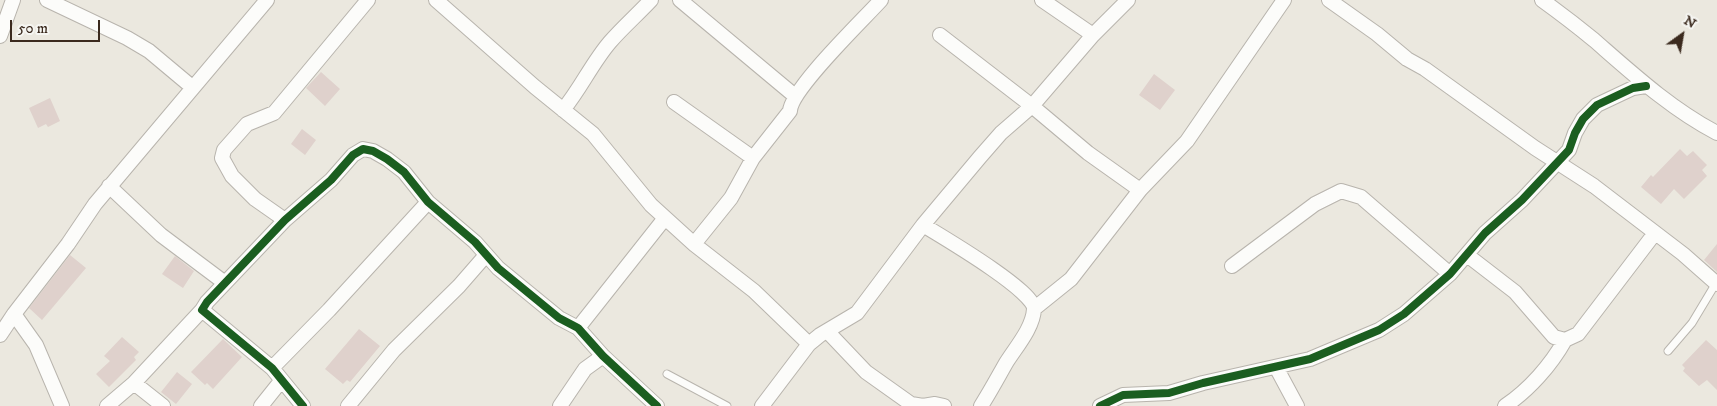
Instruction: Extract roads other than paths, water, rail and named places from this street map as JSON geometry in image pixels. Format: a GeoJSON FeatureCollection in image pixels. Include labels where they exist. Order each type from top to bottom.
{"type":"FeatureCollection","features":[{"type":"Feature","properties":{"kind":"street"},"geometry":{"type":"LineString","coordinates":[[0,36],[13,0]]}},
{"type":"Feature","properties":{"kind":"street"},"geometry":{"type":"LineString","coordinates":[[47,0],[127,38],[149,51],[192,87]]}},
{"type":"Feature","properties":{"kind":"street"},"geometry":{"type":"LineString","coordinates":[[0,335],[109,186],[267,0]]}},
{"type":"Feature","properties":{"kind":"street"},"geometry":{"type":"LineString","coordinates":[[285,220],[255,199],[232,176],[222,158],[224,150],[247,124],[274,113],[368,0]]}},
{"type":"Feature","properties":{"kind":"street"},"geometry":{"type":"LineString","coordinates":[[436,0],[535,87],[593,134],[665,218],[695,245],[754,291],[809,344]]}},
{"type":"Feature","properties":{"kind":"street"},"geometry":{"type":"LineString","coordinates":[[563,110],[610,42],[651,0]]}},
{"type":"Feature","properties":{"kind":"street"},"geometry":{"type":"LineString","coordinates":[[680,0],[795,96]]}},
{"type":"Feature","properties":{"kind":"street"},"geometry":{"type":"LineString","coordinates":[[695,245],[731,198],[753,158],[790,112],[790,106],[795,96],[881,0]]}},
{"type":"Feature","properties":{"kind":"street"},"geometry":{"type":"LineString","coordinates":[[1042,0],[1093,35]]}},
{"type":"Feature","properties":{"kind":"street"},"geometry":{"type":"LineString","coordinates":[[762,406],[809,344],[857,313],[923,224],[1001,133],[1032,106],[1093,35],[1128,0]]}},
{"type":"Feature","properties":{"kind":"street"},"geometry":{"type":"LineString","coordinates":[[981,406],[1030,324],[1035,308],[1071,279],[1140,190],[1187,141],[1284,0]]}},
{"type":"Feature","properties":{"kind":"street"},"geometry":{"type":"LineString","coordinates":[[1329,0],[1377,34],[1406,59],[1425,69],[1535,148],[1594,186],[1717,283]]}},
{"type":"Feature","properties":{"kind":"street"},"geometry":{"type":"LineString","coordinates":[[1542,0],[1592,39],[1646,86],[1695,122],[1717,133]]}},
{"type":"Feature","properties":{"kind":"street"},"geometry":{"type":"LineString","coordinates":[[940,36],[1032,106],[1088,153],[1140,190]]}},
{"type":"Feature","properties":{"kind":"street"},"geometry":{"type":"LineString","coordinates":[[1100,406],[1123,395],[1169,392],[1203,382],[1310,359],[1379,330],[1404,314],[1450,274],[1485,233],[1522,200],[1559,162],[1569,150],[1575,133],[1583,119],[1598,105],[1632,88],[1646,86]]}},
{"type":"Feature","properties":{"kind":"street"},"geometry":{"type":"LineString","coordinates":[[674,102],[753,158]]}},
{"type":"Feature","properties":{"kind":"street"},"geometry":{"type":"LineString","coordinates":[[107,406],[134,383],[285,220],[331,180],[353,155],[363,149],[373,151],[387,158],[404,172],[428,202],[475,242],[498,268],[559,318],[578,328],[603,356],[657,406]]}},
{"type":"Feature","properties":{"kind":"street"},"geometry":{"type":"LineString","coordinates":[[109,186],[161,235],[225,283]]}},
{"type":"Feature","properties":{"kind":"street"},"geometry":{"type":"LineString","coordinates":[[1232,266],[1314,204],[1341,191],[1361,197],[1450,274]]}},
{"type":"Feature","properties":{"kind":"street"},"geometry":{"type":"LineString","coordinates":[[272,368],[329,310],[428,202]]}},
{"type":"Feature","properties":{"kind":"street"},"geometry":{"type":"LineString","coordinates":[[578,328],[665,218]]}},
{"type":"Feature","properties":{"kind":"street"},"geometry":{"type":"LineString","coordinates":[[923,224],[975,257],[1023,292],[1032,300],[1035,308]]}},
{"type":"Feature","properties":{"kind":"street"},"geometry":{"type":"LineString","coordinates":[[1505,406],[1537,378],[1556,357],[1565,340],[1578,334],[1655,233]]}},
{"type":"Feature","properties":{"kind":"street"},"geometry":{"type":"LineString","coordinates":[[348,406],[394,350],[459,286],[486,255]]}},
{"type":"Feature","properties":{"kind":"street"},"geometry":{"type":"LineString","coordinates":[[1467,255],[1515,292],[1554,337],[1565,340]]}},
{"type":"Feature","properties":{"kind":"street"},"geometry":{"type":"LineString","coordinates":[[202,310],[272,368],[303,406]]}},
{"type":"Feature","properties":{"kind":"street"},"geometry":{"type":"LineString","coordinates":[[14,314],[36,345],[62,406]]}},
{"type":"Feature","properties":{"kind":"street"},"geometry":{"type":"LineString","coordinates":[[827,331],[866,372],[911,405],[935,404],[944,406]]}},
{"type":"Feature","properties":{"kind":"street"},"geometry":{"type":"LineString","coordinates":[[560,406],[585,369],[603,356]]}},
{"type":"Feature","properties":{"kind":"street"},"geometry":{"type":"LineString","coordinates":[[1276,367],[1297,406]]}},
{"type":"Feature","properties":{"kind":"street"},"geometry":{"type":"LineString","coordinates":[[261,406],[281,381]]}},
{"type":"Feature","properties":{"kind":"street"},"geometry":{"type":"LineString","coordinates":[[134,383],[163,406]]}},
{"type":"Feature","properties":{"kind":"lane"},"geometry":{"type":"LineString","coordinates":[[1668,351],[1692,323],[1717,283]]}},
{"type":"Feature","properties":{"kind":"lane"},"geometry":{"type":"LineString","coordinates":[[667,374],[727,406]]}}]}
